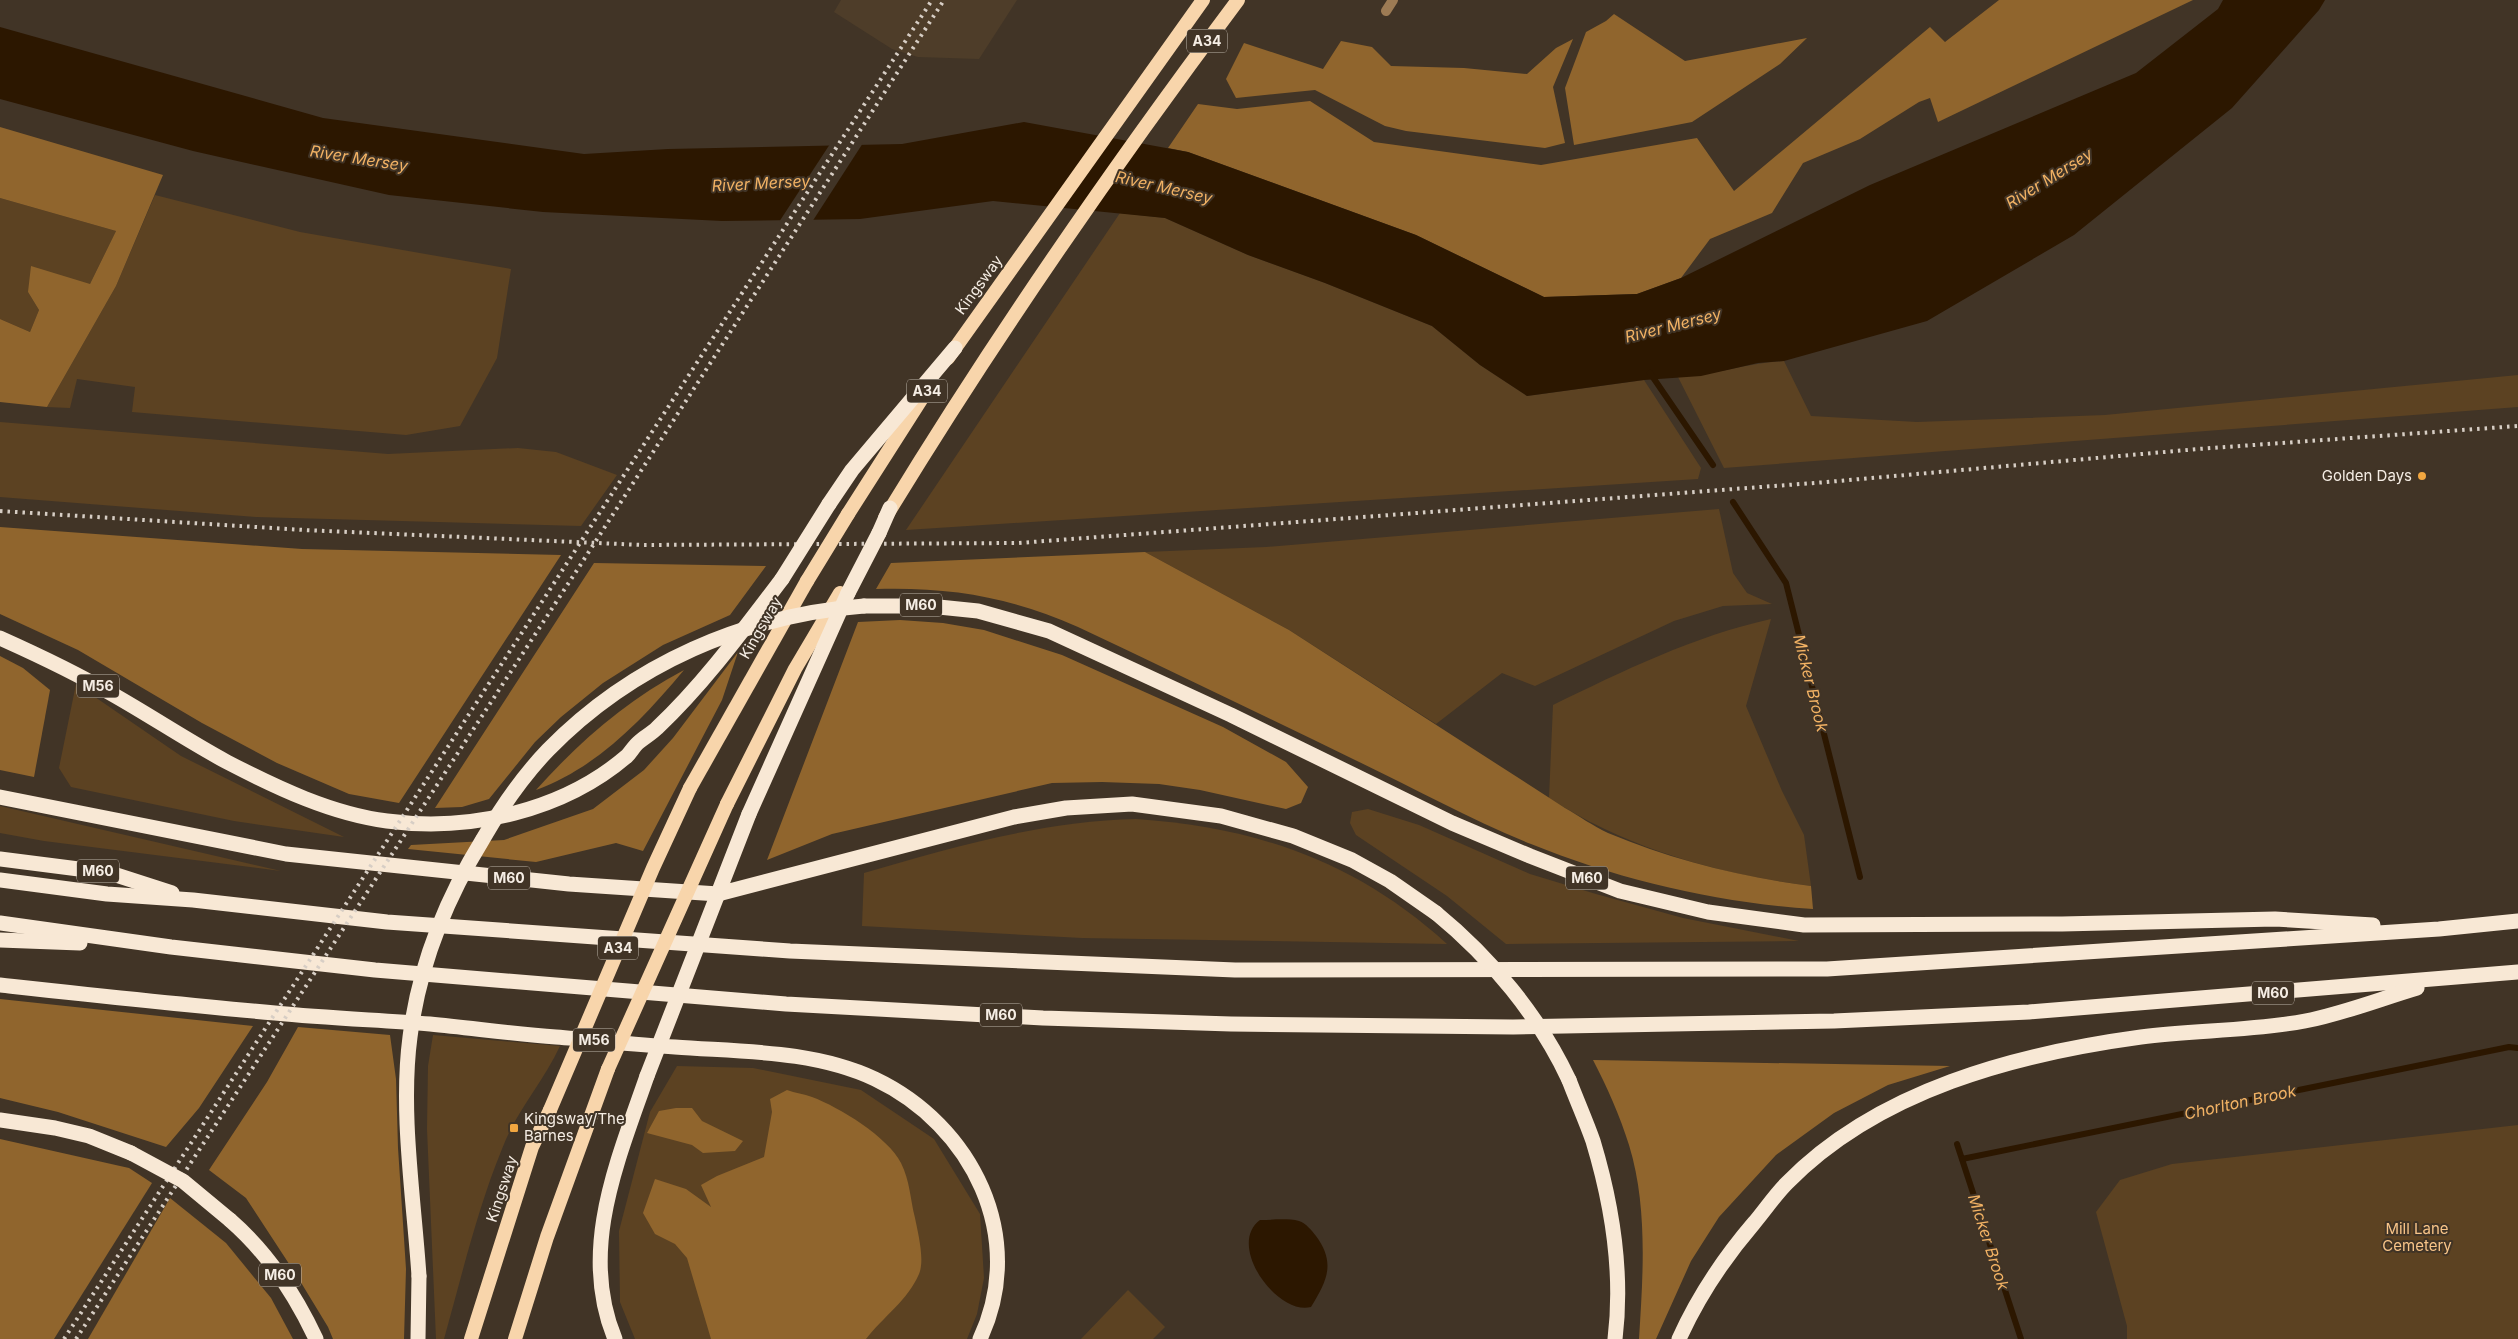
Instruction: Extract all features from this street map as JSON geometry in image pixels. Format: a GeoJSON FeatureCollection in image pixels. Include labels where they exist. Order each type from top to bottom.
{"type":"FeatureCollection","features":[{"type":"Feature","properties":{"kind":"highway","name":"Kingsway"},"geometry":{"type":"LineString","coordinates":[[471,1339],[532,1148],[653,868],[690,788],[848,514],[955,348],[1203,0]]}},
{"type":"Feature","properties":{"kind":"highway","name":"A34"},"geometry":{"type":"LineString","coordinates":[[890,508],[934,437],[1034,287],[1177,82],[1238,0]]}},
{"type":"Feature","properties":{"kind":"highway","name":"M56"},"geometry":{"type":"LineString","coordinates":[[0,638],[54,663],[112,694],[226,762],[306,798],[356,814],[388,821],[446,823],[476,821],[520,811],[564,794],[592,780],[627,756],[668,717],[754,616],[782,579],[852,470],[955,348]]}},
{"type":"Feature","properties":{"kind":"highway"},"geometry":{"type":"LineString","coordinates":[[615,1339],[601,1287],[600,1265],[602,1220],[610,1185],[647,1076],[749,814],[844,593],[890,508]]}},
{"type":"Feature","properties":{"kind":"highway","name":"A34"},"geometry":{"type":"LineString","coordinates":[[515,1339],[547,1237],[608,1069],[726,804],[794,669],[844,593]]}},
{"type":"Feature","properties":{"kind":"highway","name":"M60"},"geometry":{"type":"LineString","coordinates":[[418,1339],[419,1276],[407,1079],[410,1038],[421,983],[436,933],[466,868],[494,820],[542,757],[576,723],[614,692],[681,654],[729,633],[758,624],[827,608],[910,605],[978,611],[1049,631],[1452,822],[1530,856],[1620,890],[1708,912],[1804,925],[2062,924],[2275,919],[2439,929]]}},
{"type":"Feature","properties":{"kind":"highway","name":"M60"},"geometry":{"type":"LineString","coordinates":[[0,797],[286,854],[569,884],[718,894],[1014,817],[1066,808],[1132,804],[1221,816],[1293,836],[1352,860],[1390,881],[1436,914],[1483,955],[1557,1054],[1592,1139],[1608,1199],[1616,1266],[1617,1316],[1615,1339]]}},
{"type":"Feature","properties":{"kind":"highway","name":"M60"},"geometry":{"type":"LineString","coordinates":[[0,859],[110,873],[193,900]]}},
{"type":"Feature","properties":{"kind":"highway","name":"M60"},"geometry":{"type":"LineString","coordinates":[[0,880],[107,894],[193,900],[387,922],[780,950],[1235,970],[1827,968],[2439,929],[2518,921]]}},
{"type":"Feature","properties":{"kind":"highway","name":"M60"},"geometry":{"type":"LineString","coordinates":[[0,923],[171,947],[374,970],[786,1004],[1043,1018],[1231,1024],[1513,1027],[1834,1021],[2029,1012],[2518,972]]}},
{"type":"Feature","properties":{"kind":"highway"},"geometry":{"type":"LineString","coordinates":[[0,940],[171,947]]}},
{"type":"Feature","properties":{"kind":"highway","name":"M60"},"geometry":{"type":"LineString","coordinates":[[1679,1339],[1687,1321],[1733,1248],[1787,1183],[1813,1160],[1848,1135],[1908,1100],[1976,1072],[2027,1056],[2141,1037],[2305,1021],[2447,979]]}},
{"type":"Feature","properties":{"kind":"highway","name":"M56"},"geometry":{"type":"LineString","coordinates":[[0,986],[277,1013],[432,1024],[676,1048],[774,1053],[834,1064],[866,1075],[908,1098],[932,1116],[959,1146],[979,1178],[994,1222],[997,1259],[996,1287],[987,1325],[980,1339]]}},
{"type":"Feature","properties":{"kind":"highway","name":"M60"},"geometry":{"type":"LineString","coordinates":[[0,1120],[55,1128],[89,1136],[131,1153],[183,1181],[250,1238],[277,1271],[297,1300],[316,1339]]}},
{"type":"Feature","properties":{"kind":"street"},"geometry":{"type":"LineString","coordinates":[[1386,12],[1393,0]]}},
{"type":"Feature","properties":{"kind":"shaded area"},"geometry":{"type":"Polygon","coordinates":[[[841,0],[1017,0],[979,59],[918,57],[892,49],[834,12],[841,0]]]}},
{"type":"Feature","properties":{"kind":"shaded area"},"geometry":{"type":"Polygon","coordinates":[[[1999,0],[2193,0],[1938,122],[1930,98],[1919,102],[1860,139],[1803,163],[1772,213],[1710,239],[1681,278],[1637,294],[1544,297],[1416,235],[1188,152],[1168,148],[1198,104],[1237,109],[1310,101],[1374,142],[1541,165],[1697,138],[1734,191],[1930,27],[1945,42],[1999,0]]]}},
{"type":"Feature","properties":{"kind":"shaded area"},"geometry":{"type":"Polygon","coordinates":[[[1614,14],[1685,61],[1807,38],[1780,64],[1692,122],[1574,145],[1565,88],[1586,32],[1606,21],[1614,14]]]}},
{"type":"Feature","properties":{"kind":"shaded area"},"geometry":{"type":"Polygon","coordinates":[[[1573,39],[1553,87],[1565,143],[1545,148],[1406,131],[1385,126],[1315,90],[1236,98],[1226,79],[1244,43],[1323,69],[1341,41],[1372,47],[1391,66],[1464,68],[1527,74],[1556,48],[1573,39]]]}},
{"type":"Feature","properties":{"kind":"shaded area"},"geometry":{"type":"Polygon","coordinates":[[[0,127],[163,175],[116,286],[47,407],[0,402],[0,319],[30,332],[39,310],[28,292],[31,266],[90,284],[116,231],[0,198],[0,127]]]}},
{"type":"Feature","properties":{"kind":"shaded area"},"geometry":{"type":"Polygon","coordinates":[[[0,527],[302,549],[561,555],[399,803],[349,794],[277,763],[202,723],[78,650],[0,614],[0,527]]]}},
{"type":"Feature","properties":{"kind":"shaded area"},"geometry":{"type":"Polygon","coordinates":[[[1145,552],[1289,630],[1602,830],[1633,843],[1708,866],[1759,878],[1811,886],[1813,909],[1741,901],[1670,888],[1599,868],[1531,844],[1078,627],[1028,608],[1004,601],[955,592],[876,589],[891,563],[1145,552]]]}},
{"type":"Feature","properties":{"kind":"shaded area"},"geometry":{"type":"Polygon","coordinates":[[[594,563],[766,566],[730,615],[663,645],[603,683],[561,717],[535,742],[489,799],[462,807],[435,808],[594,563]]]}},
{"type":"Feature","properties":{"kind":"shaded area"},"geometry":{"type":"Polygon","coordinates":[[[900,620],[943,623],[984,630],[1062,655],[1223,727],[1286,762],[1308,787],[1301,803],[1286,809],[1200,790],[1159,784],[1052,783],[832,834],[767,860],[858,622],[900,620]]]}},
{"type":"Feature","properties":{"kind":"shaded area"},"geometry":{"type":"Polygon","coordinates":[[[738,652],[722,700],[643,851],[616,843],[536,862],[408,849],[411,845],[504,840],[593,809],[644,770],[673,738],[738,652]]]}},
{"type":"Feature","properties":{"kind":"shaded area"},"geometry":{"type":"Polygon","coordinates":[[[0,656],[23,668],[50,690],[34,777],[0,770],[0,656]]]}},
{"type":"Feature","properties":{"kind":"shaded area"},"geometry":{"type":"Polygon","coordinates":[[[684,670],[652,707],[618,740],[579,769],[536,790],[605,723],[643,695],[684,670]]]}},
{"type":"Feature","properties":{"kind":"shaded area"},"geometry":{"type":"Polygon","coordinates":[[[0,999],[253,1026],[199,1108],[166,1147],[58,1112],[0,1098],[0,999]]]}},
{"type":"Feature","properties":{"kind":"shaded area"},"geometry":{"type":"Polygon","coordinates":[[[298,1027],[390,1035],[396,1079],[398,1148],[406,1269],[404,1339],[333,1339],[328,1327],[297,1276],[246,1198],[209,1170],[267,1082],[298,1027]]]}},
{"type":"Feature","properties":{"kind":"shaded area"},"geometry":{"type":"Polygon","coordinates":[[[1593,1060],[1950,1066],[1888,1085],[1834,1113],[1776,1155],[1719,1217],[1691,1261],[1656,1339],[1639,1339],[1643,1241],[1639,1192],[1629,1145],[1613,1102],[1593,1060]]]}},
{"type":"Feature","properties":{"kind":"shaded area"},"geometry":{"type":"Polygon","coordinates":[[[787,1090],[823,1102],[862,1124],[895,1153],[906,1176],[919,1239],[921,1268],[914,1283],[902,1300],[866,1339],[711,1339],[687,1258],[675,1244],[655,1234],[643,1213],[655,1179],[686,1189],[711,1207],[701,1185],[717,1176],[764,1157],[772,1112],[770,1099],[787,1090]]]}},
{"type":"Feature","properties":{"kind":"shaded area"},"geometry":{"type":"Polygon","coordinates":[[[692,1108],[702,1121],[743,1141],[735,1151],[703,1153],[692,1145],[647,1133],[659,1111],[692,1108]]]}},
{"type":"Feature","properties":{"kind":"shaded area"},"geometry":{"type":"Polygon","coordinates":[[[0,1139],[129,1168],[152,1183],[54,1339],[0,1339],[0,1139]]]}},
{"type":"Feature","properties":{"kind":"shaded area"},"geometry":{"type":"Polygon","coordinates":[[[170,1198],[226,1243],[271,1298],[293,1339],[88,1339],[170,1198]]]}},
{"type":"Feature","properties":{"kind":"green space"},"geometry":{"type":"Polygon","coordinates":[[[155,195],[300,232],[511,269],[497,358],[460,426],[406,435],[132,412],[135,387],[77,379],[70,408],[47,407],[116,286],[155,195]]]}},
{"type":"Feature","properties":{"kind":"green space"},"geometry":{"type":"Polygon","coordinates":[[[0,198],[116,231],[90,284],[28,292],[39,310],[30,332],[0,319],[0,198]]]}},
{"type":"Feature","properties":{"kind":"green space"},"geometry":{"type":"Polygon","coordinates":[[[1120,213],[1165,218],[1248,255],[1325,283],[1432,326],[1480,365],[1527,396],[1644,380],[1701,468],[1698,479],[906,530],[1120,213]]]}},
{"type":"Feature","properties":{"kind":"green space"},"geometry":{"type":"Polygon","coordinates":[[[1784,361],[1811,416],[1917,422],[2105,415],[2518,375],[2518,407],[1724,468],[1678,377],[1784,361]]]}},
{"type":"Feature","properties":{"kind":"green space"},"geometry":{"type":"Polygon","coordinates":[[[0,422],[388,454],[518,448],[556,452],[617,475],[581,526],[256,517],[0,497],[0,422]]]}},
{"type":"Feature","properties":{"kind":"green space"},"geometry":{"type":"Polygon","coordinates":[[[1719,509],[1733,573],[1747,593],[1772,604],[1723,606],[1674,621],[1535,686],[1502,673],[1436,724],[1289,630],[1145,552],[1266,547],[1719,509]]]}},
{"type":"Feature","properties":{"kind":"green space"},"geometry":{"type":"Polygon","coordinates":[[[1771,619],[1746,706],[1782,791],[1804,835],[1811,886],[1742,874],[1675,857],[1610,832],[1549,798],[1553,705],[1659,656],[1714,635],[1771,619]]]}},
{"type":"Feature","properties":{"kind":"green space"},"geometry":{"type":"Polygon","coordinates":[[[76,684],[181,756],[344,837],[234,821],[71,787],[59,768],[76,684]]]}},
{"type":"Feature","properties":{"kind":"green space"},"geometry":{"type":"Polygon","coordinates":[[[0,806],[281,871],[44,841],[0,833],[0,806]]]}},
{"type":"Feature","properties":{"kind":"green space"},"geometry":{"type":"Polygon","coordinates":[[[1368,809],[1419,825],[1530,874],[1683,918],[1799,941],[1506,944],[1447,896],[1356,835],[1350,823],[1352,812],[1368,809]]]}},
{"type":"Feature","properties":{"kind":"green space"},"geometry":{"type":"Polygon","coordinates":[[[1136,819],[1180,823],[1223,830],[1264,840],[1303,854],[1341,871],[1377,891],[1413,915],[1447,944],[1082,938],[862,926],[864,873],[965,845],[1033,830],[1101,821],[1136,819]]]}},
{"type":"Feature","properties":{"kind":"green space"},"geometry":{"type":"Polygon","coordinates":[[[433,1035],[560,1046],[522,1109],[502,1149],[477,1219],[444,1339],[436,1339],[427,1129],[428,1066],[433,1035]]]}},
{"type":"Feature","properties":{"kind":"green space"},"geometry":{"type":"Polygon","coordinates":[[[677,1066],[753,1068],[861,1090],[934,1139],[980,1214],[984,1278],[977,1314],[967,1339],[635,1339],[620,1302],[619,1231],[650,1112],[677,1066]]]}},
{"type":"Feature","properties":{"kind":"green space","name":"Mill Lane Cemetery"},"geometry":{"type":"Polygon","coordinates":[[[2518,1125],[2518,1339],[2127,1339],[2127,1326],[2096,1212],[2120,1180],[2172,1164],[2518,1125]]]}},
{"type":"Feature","properties":{"kind":"green space"},"geometry":{"type":"Polygon","coordinates":[[[1128,1290],[1165,1327],[1153,1339],[1081,1339],[1128,1290]]]}},
{"type":"Feature","properties":{"kind":"water","name":"River Mersey"},"geometry":{"type":"Polygon","coordinates":[[[2223,0],[2325,0],[2319,10],[2232,108],[2074,235],[1927,321],[1784,361],[1758,363],[1701,376],[1644,380],[1527,396],[1480,365],[1432,326],[1325,283],[1248,255],[1165,218],[993,201],[860,219],[722,221],[543,212],[389,195],[193,151],[0,99],[0,27],[323,118],[584,154],[668,149],[902,144],[1024,122],[1188,152],[1416,235],[1544,297],[1637,294],[1681,278],[1870,185],[2136,73],[2218,9],[2223,0]]]}},
{"type":"Feature","properties":{"kind":"water"},"geometry":{"type":"Polygon","coordinates":[[[1260,1220],[1302,1222],[1316,1236],[1322,1246],[1326,1255],[1327,1272],[1321,1289],[1311,1307],[1298,1307],[1284,1301],[1271,1290],[1260,1276],[1252,1261],[1249,1245],[1251,1231],[1260,1220]]]}},
{"type":"Feature","properties":{"kind":"pier"},"geometry":{"type":"Polygon","coordinates":[[[863,143],[812,222],[779,222],[830,144],[863,143]]]}},
{"type":"Feature","properties":{"kind":"waterway","name":"Micker Brook"},"geometry":{"type":"LineString","coordinates":[[1650,373],[1713,465]]}},
{"type":"Feature","properties":{"kind":"waterway","name":"Micker Brook"},"geometry":{"type":"LineString","coordinates":[[1733,502],[1786,583],[1860,877]]}},
{"type":"Feature","properties":{"kind":"waterway","name":"Chorlton Brook"},"geometry":{"type":"LineString","coordinates":[[1962,1159],[2509,1047],[2518,1048]]}},
{"type":"Feature","properties":{"kind":"waterway","name":"Micker Brook"},"geometry":{"type":"LineString","coordinates":[[1957,1144],[2021,1339]]}},
{"type":"Feature","properties":{"kind":"railway"},"geometry":{"type":"LineString","coordinates":[[64,1339],[932,0]]}},
{"type":"Feature","properties":{"kind":"railway"},"geometry":{"type":"LineString","coordinates":[[76,1339],[581,564],[944,0]]}},
{"type":"Feature","properties":{"kind":"railway"},"geometry":{"type":"LineString","coordinates":[[0,511],[304,530],[643,545],[1019,543],[1827,482],[2198,449],[2518,426]]}},
{"type":"Feature","properties":{"kind":"place","name":"Golden Days"},"geometry":{"type":"Point","coordinates":[2422,476]}},
{"type":"Feature","properties":{"kind":"place","name":"Kingsway/The Barnes"},"geometry":{"type":"Point","coordinates":[514,1128]}}]}
